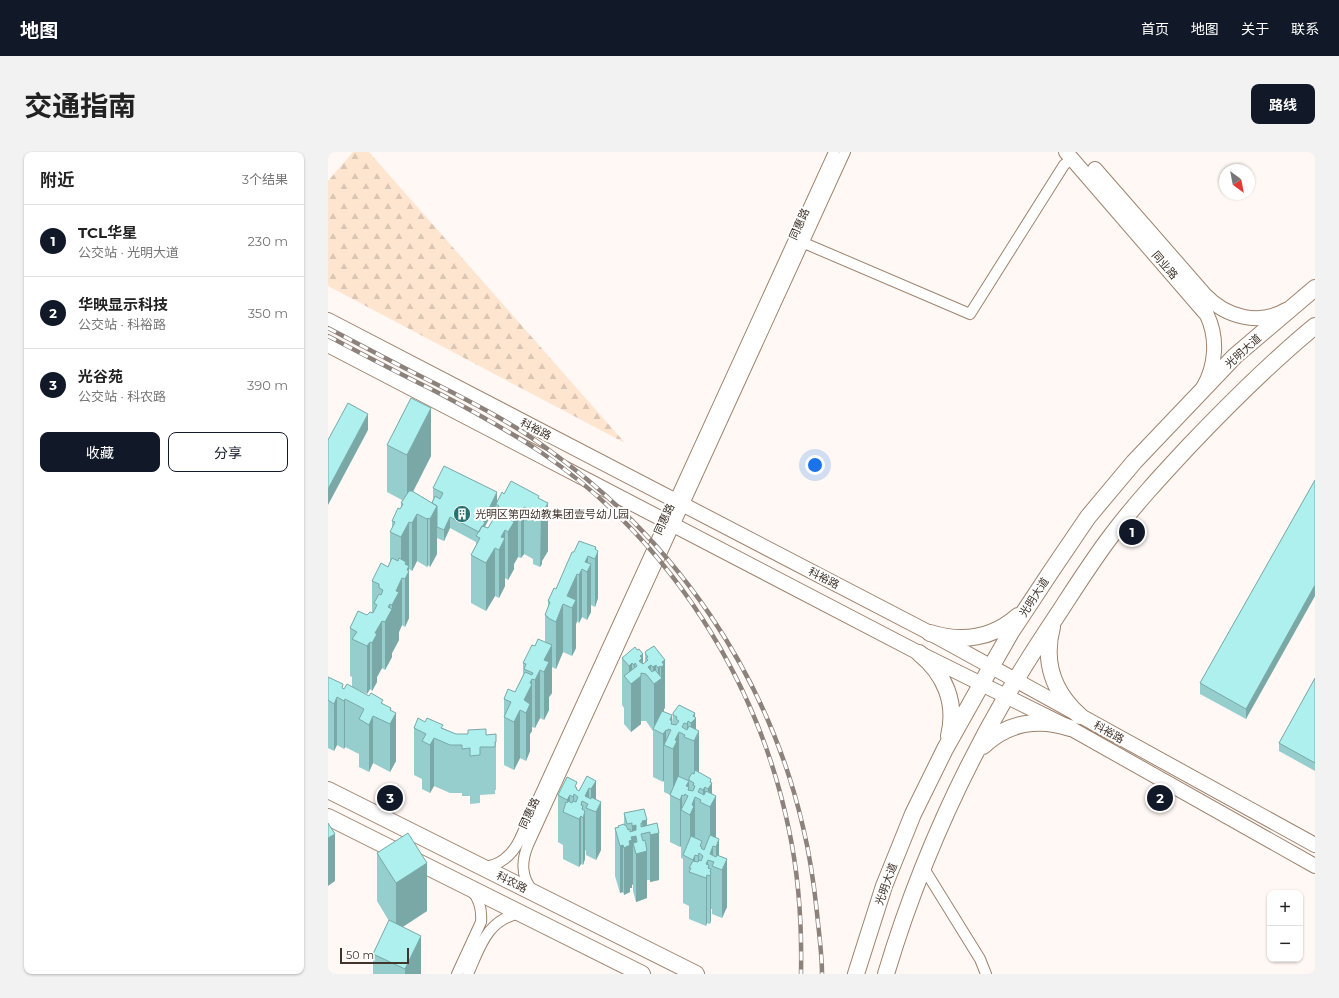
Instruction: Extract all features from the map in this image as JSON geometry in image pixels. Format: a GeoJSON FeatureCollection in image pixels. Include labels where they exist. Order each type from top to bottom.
{"type":"FeatureCollection","features":[{"type":"Feature","properties":{"kind":"main road","name":"同业路"},"geometry":{"type":"LineString","coordinates":[[1072,154],[1219,308],[1235,315],[1254,318],[1275,315],[1295,304]]}},
{"type":"Feature","properties":{"kind":"main road","name":"同业路"},"geometry":{"type":"LineString","coordinates":[[1072,154],[1207,315],[1214,336],[1214,352],[1208,378],[1198,395]]}},
{"type":"Feature","properties":{"kind":"main road","name":"光明大道"},"geometry":{"type":"LineString","coordinates":[[856,974],[884,886],[913,814],[945,749],[1011,632],[1031,601],[1088,518],[1134,462],[1236,356],[1315,288]]}},
{"type":"Feature","properties":{"kind":"main road","name":"科裕路"},"geometry":{"type":"LineString","coordinates":[[328,320],[930,633],[1016,680],[1075,722],[1315,866]]}},
{"type":"Feature","properties":{"kind":"main road"},"geometry":{"type":"LineString","coordinates":[[886,974],[912,896],[940,826],[971,762],[1006,696],[1056,616],[1112,535],[1156,481],[1256,378],[1315,326]]}},
{"type":"Feature","properties":{"kind":"main road","name":"科裕路"},"geometry":{"type":"LineString","coordinates":[[328,345],[919,653],[1006,696],[1075,722],[1315,845]]}},
{"type":"Feature","properties":{"kind":"main road"},"geometry":{"type":"LineString","coordinates":[[930,633],[960,639],[991,633],[1017,617],[1031,601]]}},
{"type":"Feature","properties":{"kind":"main road"},"geometry":{"type":"LineString","coordinates":[[971,762],[982,747],[990,740],[1015,726],[1042,722],[1056,724],[1075,722],[1072,709],[1060,694],[1050,667],[1050,636],[1056,616]]}},
{"type":"Feature","properties":{"kind":"main road"},"geometry":{"type":"LineString","coordinates":[[919,653],[934,666],[940,674],[948,692],[952,711],[952,721],[945,749]]}},
{"type":"Feature","properties":{"kind":"main road","name":"科农路"},"geometry":{"type":"LineString","coordinates":[[328,790],[696,974]]}},
{"type":"Feature","properties":{"kind":"main road"},"geometry":{"type":"LineString","coordinates":[[328,817],[642,974]]}},
{"type":"Feature","properties":{"kind":"street","name":"同惠路"},"geometry":{"type":"LineString","coordinates":[[799,241],[834,152]]}},
{"type":"Feature","properties":{"kind":"street","name":"同惠路"},"geometry":{"type":"LineString","coordinates":[[538,895],[530,888],[524,876],[522,865],[524,853],[679,503],[799,241],[845,152]]}},
{"type":"Feature","properties":{"kind":"street"},"geometry":{"type":"LineString","coordinates":[[799,241],[970,314],[1072,154]]}},
{"type":"Feature","properties":{"kind":"street","name":"同惠路"},"geometry":{"type":"LineString","coordinates":[[478,865],[487,866],[497,863],[510,854],[516,846],[670,523]]}},
{"type":"Feature","properties":{"kind":"street"},"geometry":{"type":"LineString","coordinates":[[924,867],[980,959],[986,974]]}},
{"type":"Feature","properties":{"kind":"street"},"geometry":{"type":"LineString","coordinates":[[457,974],[479,928],[481,915],[478,898],[466,886]]}},
{"type":"Feature","properties":{"kind":"street"},"geometry":{"type":"LineString","coordinates":[[468,974],[489,930],[503,919],[521,913]]}},
{"type":"Feature","properties":{"kind":"green space"},"geometry":{"type":"Polygon","coordinates":[[[353,152],[369,152],[625,443],[328,286],[328,181],[353,152]]]}},
{"type":"Feature","properties":{"kind":"building"},"geometry":{"type":"Polygon","coordinates":[[[411,398],[431,408],[407,455],[387,445],[411,398]]]}},
{"type":"Feature","properties":{"kind":"building"},"geometry":{"type":"Polygon","coordinates":[[[348,403],[368,414],[328,489],[328,440],[348,403]]]}},
{"type":"Feature","properties":{"kind":"building","name":"光明区第四幼教集团壹号幼儿园"},"geometry":{"type":"Polygon","coordinates":[[[444,466],[497,492],[483,521],[485,522],[479,532],[450,517],[444,530],[437,527],[437,506],[432,503],[435,496],[440,499],[443,493],[433,488],[444,466]]]}},
{"type":"Feature","properties":{"kind":"building"},"geometry":{"type":"Polygon","coordinates":[[[1315,480],[1315,585],[1246,709],[1200,683],[1315,480]]]}},
{"type":"Feature","properties":{"kind":"building"},"geometry":{"type":"Polygon","coordinates":[[[511,481],[539,496],[538,498],[548,503],[540,519],[533,516],[535,512],[524,507],[521,511],[518,509],[513,518],[511,517],[510,519],[514,522],[508,532],[505,530],[501,537],[505,538],[499,550],[495,548],[486,563],[471,555],[480,538],[476,536],[482,526],[488,528],[497,513],[503,516],[504,513],[497,509],[499,506],[496,504],[502,492],[504,494],[511,481]]]}},
{"type":"Feature","properties":{"kind":"building"},"geometry":{"type":"Polygon","coordinates":[[[409,491],[412,491],[437,506],[430,519],[417,514],[412,523],[409,522],[401,537],[390,532],[395,522],[392,521],[398,508],[400,509],[403,504],[401,503],[409,491]]]}},
{"type":"Feature","properties":{"kind":"building"},"geometry":{"type":"Polygon","coordinates":[[[579,541],[596,547],[595,549],[598,551],[595,559],[588,556],[585,562],[591,564],[587,572],[582,569],[579,575],[577,574],[567,596],[576,600],[572,608],[563,604],[556,622],[545,615],[550,602],[548,601],[554,588],[556,589],[572,552],[574,552],[579,541]]]}},
{"type":"Feature","properties":{"kind":"building"},"geometry":{"type":"Polygon","coordinates":[[[392,558],[398,561],[399,558],[406,562],[405,564],[409,566],[407,570],[409,571],[405,579],[402,578],[396,591],[399,592],[392,605],[390,604],[388,607],[392,609],[385,622],[382,621],[375,633],[377,634],[372,643],[370,642],[367,646],[352,639],[357,632],[350,628],[358,611],[367,615],[370,612],[373,613],[377,605],[374,603],[379,594],[381,595],[383,590],[379,588],[379,584],[372,581],[381,563],[388,567],[392,558]]]}},
{"type":"Feature","properties":{"kind":"building"},"geometry":{"type":"Polygon","coordinates":[[[538,639],[552,645],[544,660],[549,662],[544,672],[540,670],[535,680],[532,679],[530,683],[532,684],[524,700],[530,704],[526,713],[520,710],[514,722],[504,717],[511,702],[504,699],[508,689],[515,692],[525,672],[532,675],[533,673],[524,669],[526,664],[523,663],[532,645],[535,646],[538,639]]]}},
{"type":"Feature","properties":{"kind":"building"},"geometry":{"type":"Polygon","coordinates":[[[654,646],[665,660],[662,662],[664,665],[658,668],[656,665],[653,667],[651,665],[648,667],[652,672],[655,670],[662,678],[654,684],[646,674],[641,673],[641,676],[631,684],[624,676],[637,666],[635,663],[634,665],[632,663],[629,666],[622,658],[635,647],[643,654],[640,656],[642,658],[639,661],[643,664],[648,660],[646,658],[648,657],[645,653],[646,651],[654,646]]]}},
{"type":"Feature","properties":{"kind":"building"},"geometry":{"type":"Polygon","coordinates":[[[328,677],[343,684],[342,688],[344,689],[347,684],[369,696],[371,693],[383,700],[381,703],[391,708],[390,710],[396,713],[390,724],[373,716],[369,725],[359,719],[364,709],[345,699],[344,701],[337,697],[334,704],[328,700],[328,677]]]}},
{"type":"Feature","properties":{"kind":"building"},"geometry":{"type":"Polygon","coordinates":[[[1315,678],[1315,763],[1279,743],[1315,678]]]}},
{"type":"Feature","properties":{"kind":"building"},"geometry":{"type":"Polygon","coordinates":[[[679,705],[695,713],[693,716],[696,718],[691,723],[688,721],[687,724],[684,723],[682,727],[687,730],[689,726],[699,731],[694,741],[684,737],[685,735],[679,732],[673,749],[664,745],[671,730],[666,730],[663,734],[653,729],[662,711],[672,715],[670,720],[672,721],[671,724],[676,725],[679,721],[673,713],[679,705]]]}},
{"type":"Feature","properties":{"kind":"building"},"geometry":{"type":"Polygon","coordinates":[[[418,718],[425,722],[427,718],[443,725],[441,728],[456,734],[468,734],[468,730],[486,729],[486,735],[496,734],[495,747],[480,747],[480,755],[470,756],[470,748],[462,749],[462,745],[450,745],[434,738],[430,745],[422,741],[426,734],[414,728],[418,718]]]}},
{"type":"Feature","properties":{"kind":"building"},"geometry":{"type":"Polygon","coordinates":[[[695,770],[711,779],[710,782],[712,783],[708,789],[705,787],[703,790],[700,788],[698,792],[704,795],[706,791],[716,796],[710,807],[700,802],[701,800],[695,797],[692,805],[694,806],[690,815],[681,810],[688,796],[685,794],[684,796],[682,795],[680,800],[670,795],[678,776],[689,781],[686,786],[689,787],[688,790],[693,791],[695,786],[689,778],[692,773],[694,774],[695,770]]]}},
{"type":"Feature","properties":{"kind":"building"},"geometry":{"type":"Polygon","coordinates":[[[587,776],[596,781],[591,789],[589,788],[585,796],[601,802],[596,812],[586,808],[588,804],[582,801],[582,809],[585,811],[583,818],[581,816],[579,819],[563,812],[566,802],[576,802],[578,797],[574,794],[573,797],[570,795],[567,800],[558,795],[567,777],[577,782],[575,787],[579,791],[587,776]]]}},
{"type":"Feature","properties":{"kind":"building"},"geometry":{"type":"Polygon","coordinates":[[[644,809],[647,820],[642,821],[643,823],[641,823],[641,827],[657,823],[659,833],[650,835],[650,832],[641,834],[643,841],[645,840],[647,851],[636,854],[633,843],[637,842],[636,836],[631,837],[632,840],[629,841],[630,845],[624,848],[623,845],[620,846],[615,828],[624,824],[628,830],[630,829],[630,832],[636,830],[636,825],[632,826],[632,823],[627,824],[624,813],[644,809]]]}},
{"type":"Feature","properties":{"kind":"building"},"geometry":{"type":"Polygon","coordinates":[[[328,823],[335,834],[328,838],[328,823]]]}},
{"type":"Feature","properties":{"kind":"building"},"geometry":{"type":"Polygon","coordinates":[[[408,833],[427,863],[396,883],[377,853],[408,833]]]}},
{"type":"Feature","properties":{"kind":"building"},"geometry":{"type":"Polygon","coordinates":[[[710,835],[719,839],[716,847],[713,846],[710,854],[727,859],[722,870],[712,866],[714,862],[708,860],[706,864],[709,865],[708,868],[711,869],[711,872],[710,876],[707,875],[706,878],[689,872],[691,868],[689,868],[693,861],[701,861],[703,856],[699,853],[698,856],[695,855],[693,860],[683,855],[691,836],[702,841],[700,846],[704,850],[710,835]]]}},
{"type":"Feature","properties":{"kind":"building"},"geometry":{"type":"Polygon","coordinates":[[[389,920],[421,936],[405,969],[373,954],[389,920]]]}},
{"type":"Feature","properties":{"kind":"railway"},"geometry":{"type":"LineString","coordinates":[[328,328],[480,407],[508,423],[549,450],[595,486],[637,526],[676,569],[710,616],[741,665],[766,717],[787,771],[803,827],[810,859],[821,951],[822,974]]}},
{"type":"Feature","properties":{"kind":"railway"},"geometry":{"type":"LineString","coordinates":[[328,336],[431,389],[515,436],[542,453],[588,488],[630,527],[668,571],[702,618],[731,667],[755,720],[775,774],[789,830],[795,865],[801,937],[801,974]]}},
{"type":"Feature","properties":{"kind":"place","name":"光明区第四幼教集团壹号幼儿园"},"geometry":{"type":"Point","coordinates":[462,514]}},
{"type":"Feature","properties":{"kind":"place","name":"TCL华星"},"geometry":{"type":"Point","coordinates":[1132,532]}},
{"type":"Feature","properties":{"kind":"place","name":"光谷苑"},"geometry":{"type":"Point","coordinates":[390,798]}},
{"type":"Feature","properties":{"kind":"place","name":"华映显示科技"},"geometry":{"type":"Point","coordinates":[1160,798]}}]}
